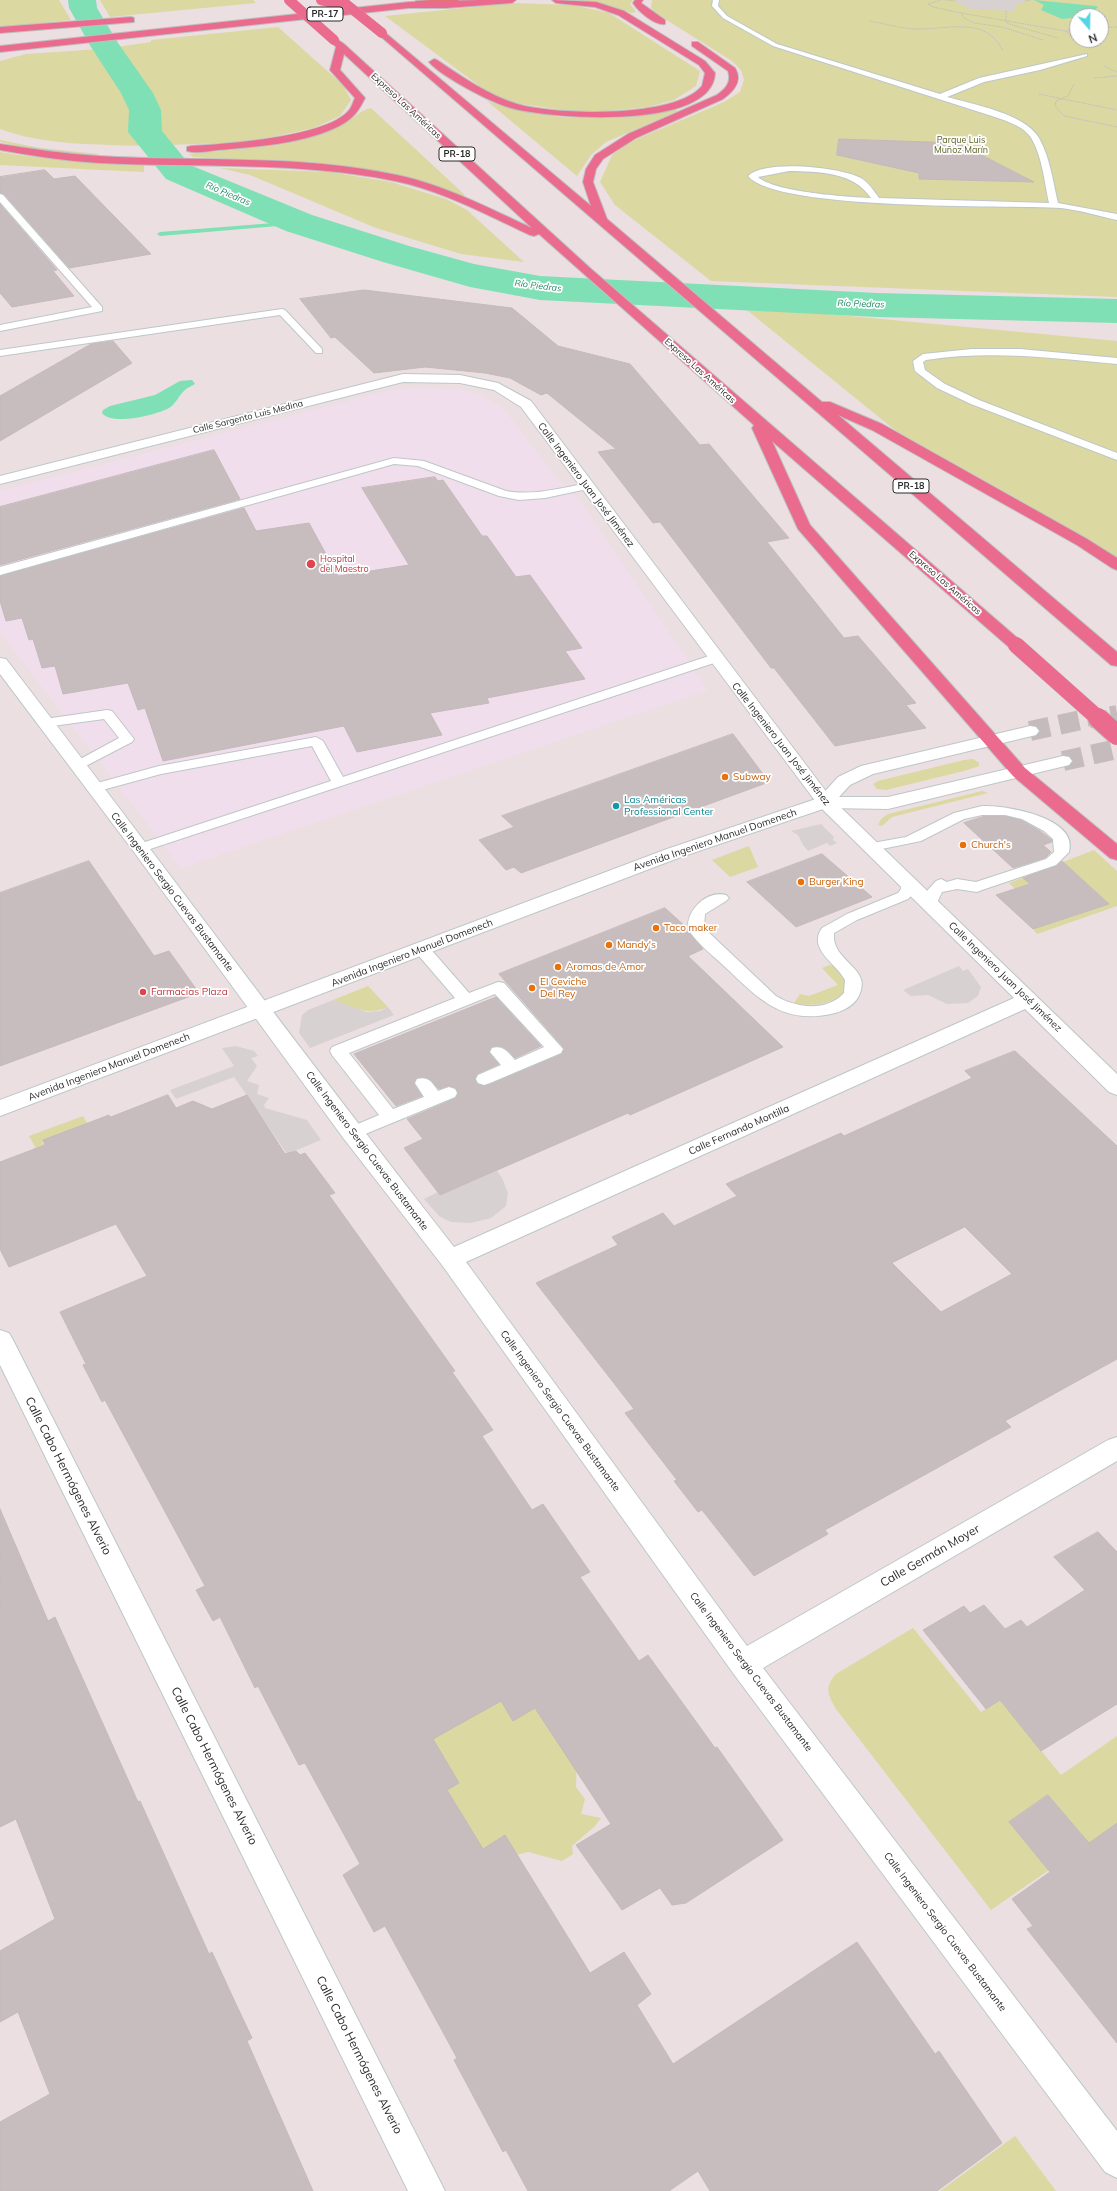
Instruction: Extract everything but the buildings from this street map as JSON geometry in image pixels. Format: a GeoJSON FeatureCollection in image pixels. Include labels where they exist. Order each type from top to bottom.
{"type":"FeatureCollection","features":[{"type":"Feature","properties":{"kind":"highway","name":"PR-18"},"geometry":{"type":"LineString","coordinates":[[341,0],[351,3],[385,37],[602,220],[636,251],[1117,662]]}},
{"type":"Feature","properties":{"kind":"highway"},"geometry":{"type":"LineString","coordinates":[[409,5],[446,5],[512,0]]}},
{"type":"Feature","properties":{"kind":"highway"},"geometry":{"type":"LineString","coordinates":[[385,37],[430,59],[460,80],[493,98],[513,105],[546,112],[596,115],[649,110],[691,100],[703,92],[709,83],[710,73],[702,63],[632,18],[596,5],[556,0]]}},
{"type":"Feature","properties":{"kind":"highway"},"geometry":{"type":"LineString","coordinates":[[639,0],[637,3],[641,8],[673,29]]}},
{"type":"Feature","properties":{"kind":"highway","name":"PR-17"},"geometry":{"type":"LineString","coordinates":[[310,4],[351,3]]}},
{"type":"Feature","properties":{"kind":"highway","name":"Expreso Las Américas"},"geometry":{"type":"LineString","coordinates":[[287,4],[310,4],[338,43],[552,240],[757,422],[1016,645],[1117,735]]}},
{"type":"Feature","properties":{"kind":"highway","name":"PR-17"},"geometry":{"type":"LineString","coordinates":[[54,46],[240,23],[409,5]]}},
{"type":"Feature","properties":{"kind":"highway"},"geometry":{"type":"LineString","coordinates":[[0,38],[43,30],[138,21]]}},
{"type":"Feature","properties":{"kind":"highway"},"geometry":{"type":"LineString","coordinates":[[0,30],[43,30]]}},
{"type":"Feature","properties":{"kind":"highway"},"geometry":{"type":"LineString","coordinates":[[602,220],[588,182],[590,169],[598,157],[632,136],[720,97],[729,91],[734,83],[735,75],[732,70],[686,38]]}},
{"type":"Feature","properties":{"kind":"highway"},"geometry":{"type":"LineString","coordinates":[[179,150],[233,146],[280,140],[312,133],[335,125],[350,117],[359,105],[360,98],[335,70],[338,43]]}},
{"type":"Feature","properties":{"kind":"highway"},"geometry":{"type":"LineString","coordinates":[[0,49],[54,46]]}},
{"type":"Feature","properties":{"kind":"highway"},"geometry":{"type":"LineString","coordinates":[[0,59],[54,46]]}},
{"type":"Feature","properties":{"kind":"highway"},"geometry":{"type":"LineString","coordinates":[[21,139],[102,154],[165,151]]}},
{"type":"Feature","properties":{"kind":"highway"},"geometry":{"type":"LineString","coordinates":[[0,147],[29,152],[102,154],[334,168],[398,178],[433,189],[552,240]]}},
{"type":"Feature","properties":{"kind":"highway"},"geometry":{"type":"LineString","coordinates":[[808,398],[877,427],[1082,542],[1117,565]]}},
{"type":"Feature","properties":{"kind":"highway"},"geometry":{"type":"LineString","coordinates":[[757,422],[803,526],[1019,772],[1117,854]]}},
{"type":"Feature","properties":{"kind":"main road","name":"PR-17"},"geometry":{"type":"LineString","coordinates":[[409,5],[455,0]]}},
{"type":"Feature","properties":{"kind":"street","name":"Calle Sargento Luis Medina"},"geometry":{"type":"LineString","coordinates":[[0,480],[403,378],[460,379],[498,387]]}},
{"type":"Feature","properties":{"kind":"street","name":"Calle Ingeniero Juan José Jiménez"},"geometry":{"type":"LineString","coordinates":[[498,387],[526,404],[715,658],[825,802],[1117,1087]]}},
{"type":"Feature","properties":{"kind":"street","name":"Calle Ingeniero Sergio Cuevas Bustamante"},"geometry":{"type":"LineString","coordinates":[[0,663],[141,848],[352,1134],[450,1260],[743,1664],[1117,2160]]}},
{"type":"Feature","properties":{"kind":"street","name":"Avenida Ingeniero Manuel Domenech"},"geometry":{"type":"LineString","coordinates":[[825,802],[844,781],[867,770],[990,739],[1030,731]]}},
{"type":"Feature","properties":{"kind":"street","name":"Avenida Ingeniero Manuel Domenech"},"geometry":{"type":"LineString","coordinates":[[0,1108],[674,854],[825,802],[865,804],[888,803],[1063,761]]}},
{"type":"Feature","properties":{"kind":"street","name":"Calle Fernando Montilla"},"geometry":{"type":"LineString","coordinates":[[450,1260],[1028,1000]]}},
{"type":"Feature","properties":{"kind":"street","name":"Calle Cabo Hermógenes Alverio"},"geometry":{"type":"LineString","coordinates":[[0,1340],[427,2191]]}},
{"type":"Feature","properties":{"kind":"street","name":"Calle Germán Moyer"},"geometry":{"type":"LineString","coordinates":[[743,1664],[1117,1448]]}},
{"type":"Feature","properties":{"kind":"lane"},"geometry":{"type":"LineString","coordinates":[[716,0],[715,6],[725,17],[768,42],[1006,118],[1031,132],[1042,159],[1054,206]]}},
{"type":"Feature","properties":{"kind":"lane"},"geometry":{"type":"LineString","coordinates":[[940,97],[982,80],[1040,68],[1085,55]]}},
{"type":"Feature","properties":{"kind":"lane"},"geometry":{"type":"LineString","coordinates":[[877,201],[867,186],[855,178],[841,173],[794,169],[752,176],[760,183],[804,194],[838,198],[877,201],[1054,206],[1117,217]]}},
{"type":"Feature","properties":{"kind":"lane"},"geometry":{"type":"LineString","coordinates":[[0,197],[99,309],[0,328]]}},
{"type":"Feature","properties":{"kind":"lane"},"geometry":{"type":"LineString","coordinates":[[0,353],[282,312],[319,351]]}},
{"type":"Feature","properties":{"kind":"lane"},"geometry":{"type":"LineString","coordinates":[[1117,360],[980,351],[923,357],[918,361],[918,366],[920,371],[941,386],[975,402],[1117,457]]}},
{"type":"Feature","properties":{"kind":"lane"},"geometry":{"type":"LineString","coordinates":[[0,571],[394,461],[420,463],[503,494],[519,498],[545,495],[588,486]]}},
{"type":"Feature","properties":{"kind":"lane"},"geometry":{"type":"LineString","coordinates":[[141,848],[715,658]]}},
{"type":"Feature","properties":{"kind":"lane"},"geometry":{"type":"LineString","coordinates":[[45,722],[108,714],[127,739],[78,766]]}},
{"type":"Feature","properties":{"kind":"lane"},"geometry":{"type":"LineString","coordinates":[[95,788],[159,770],[316,741],[339,783]]}},
{"type":"Feature","properties":{"kind":"lane"},"geometry":{"type":"LineString","coordinates":[[872,848],[906,841],[928,832],[949,820],[965,814],[994,809],[1012,810],[1028,816],[1046,825],[1061,840],[1063,850],[1057,859],[1051,862],[977,887],[957,884],[943,888],[941,884],[933,893],[930,904]]}},
{"type":"Feature","properties":{"kind":"lane"},"geometry":{"type":"LineString","coordinates":[[722,898],[702,907],[699,911],[695,924],[696,929],[769,1000],[789,1009],[815,1011],[838,1007],[851,996],[854,990],[851,976],[826,948],[825,937],[827,931],[852,917],[903,896],[909,890],[908,883]]}},
{"type":"Feature","properties":{"kind":"lane"},"geometry":{"type":"LineString","coordinates":[[421,949],[461,1005]]}},
{"type":"Feature","properties":{"kind":"lane"},"geometry":{"type":"LineString","coordinates":[[390,1118],[338,1051],[385,1037],[461,1005],[498,987],[555,1049],[484,1079]]}},
{"type":"Feature","properties":{"kind":"lane"},"geometry":{"type":"LineString","coordinates":[[498,1052],[512,1067]]}},
{"type":"Feature","properties":{"kind":"lane"},"geometry":{"type":"LineString","coordinates":[[352,1134],[442,1096],[423,1083]]}},
{"type":"Feature","properties":{"kind":"path"},"geometry":{"type":"LineString","coordinates":[[941,0],[933,1],[928,4],[933,7],[961,13],[987,16],[1069,34]]}},
{"type":"Feature","properties":{"kind":"path"},"geometry":{"type":"LineString","coordinates":[[946,0],[955,1]]}},
{"type":"Feature","properties":{"kind":"path"},"geometry":{"type":"LineString","coordinates":[[1025,1],[1031,0]]}},
{"type":"Feature","properties":{"kind":"path"},"geometry":{"type":"LineString","coordinates":[[961,13],[964,18],[974,23],[1002,27],[1044,40]]}},
{"type":"Feature","properties":{"kind":"path"},"geometry":{"type":"LineString","coordinates":[[1065,32],[1069,31]]}},
{"type":"Feature","properties":{"kind":"path"},"geometry":{"type":"LineString","coordinates":[[1056,41],[1061,41]]}},
{"type":"Feature","properties":{"kind":"path"},"geometry":{"type":"LineString","coordinates":[[1091,78],[1117,76]]}},
{"type":"Feature","properties":{"kind":"path"},"geometry":{"type":"LineString","coordinates":[[1076,82],[1072,84],[1068,96],[1056,101],[1055,106],[1059,111],[1064,116],[1117,127]]}},
{"type":"Feature","properties":{"kind":"shaded area"},"geometry":{"type":"Polygon","coordinates":[[[1023,0],[1028,2],[1019,3],[1013,11],[971,9],[954,1],[1023,0]]]}},
{"type":"Feature","properties":{"kind":"shaded area"},"geometry":{"type":"Polygon","coordinates":[[[1034,0],[1098,7],[1069,8],[1069,18],[1062,19],[1041,10],[1044,5],[1034,0]]]}},
{"type":"Feature","properties":{"kind":"shaded area"},"geometry":{"type":"Polygon","coordinates":[[[192,380],[195,384],[187,388],[176,402],[169,408],[155,414],[134,418],[115,419],[107,417],[102,413],[103,410],[110,406],[155,395],[180,381],[192,380]]]}},
{"type":"Feature","properties":{"kind":"shaded area","name":"Hospital del Maestro"},"geometry":{"type":"Polygon","coordinates":[[[423,388],[462,390],[481,396],[502,407],[559,481],[577,497],[708,690],[181,868],[0,632],[0,491],[390,390],[423,388]]]}},
{"type":"Feature","properties":{"kind":"shaded area"},"geometry":{"type":"Polygon","coordinates":[[[821,824],[834,837],[833,840],[837,843],[830,846],[827,843],[808,851],[798,835],[791,831],[821,824]]]}},
{"type":"Feature","properties":{"kind":"shaded area"},"geometry":{"type":"Polygon","coordinates":[[[959,966],[963,971],[968,969],[981,987],[978,996],[968,1003],[947,1004],[928,995],[911,996],[903,990],[959,966]]]}},
{"type":"Feature","properties":{"kind":"shaded area"},"geometry":{"type":"Polygon","coordinates":[[[333,1000],[366,1012],[380,1011],[388,1007],[394,1015],[310,1048],[299,1033],[302,1015],[308,1010],[333,1000]]]}},
{"type":"Feature","properties":{"kind":"shaded area"},"geometry":{"type":"Polygon","coordinates":[[[236,1046],[254,1051],[258,1056],[251,1058],[257,1066],[247,1081],[259,1085],[257,1094],[269,1098],[264,1105],[265,1108],[307,1120],[321,1140],[287,1154],[234,1077],[176,1099],[170,1090],[234,1066],[222,1048],[236,1046]]]}},
{"type":"Feature","properties":{"kind":"shaded area"},"geometry":{"type":"Polygon","coordinates":[[[497,1171],[502,1178],[508,1193],[506,1206],[491,1218],[471,1223],[451,1222],[439,1216],[424,1199],[438,1192],[440,1195],[497,1171]]]}},
{"type":"Feature","properties":{"kind":"green space"},"geometry":{"type":"Polygon","coordinates":[[[0,0],[59,0],[71,20],[0,27],[0,0]]]}},
{"type":"Feature","properties":{"kind":"green space"},"geometry":{"type":"Polygon","coordinates":[[[100,0],[253,0],[256,3],[110,17],[100,0]]]}},
{"type":"Feature","properties":{"kind":"green space"},"geometry":{"type":"Polygon","coordinates":[[[577,0],[633,0],[630,4],[636,12],[631,13],[614,7],[577,0]]]}},
{"type":"Feature","properties":{"kind":"green space","name":"Parque Luis Muñoz Marín"},"geometry":{"type":"Polygon","coordinates":[[[652,0],[1117,0],[1117,297],[711,281],[615,205],[600,182],[612,155],[628,143],[724,102],[740,92],[744,80],[741,70],[732,61],[657,14],[651,8],[652,0]]]}},
{"type":"Feature","properties":{"kind":"green space"},"geometry":{"type":"Polygon","coordinates":[[[512,3],[573,5],[609,13],[700,71],[696,86],[674,100],[648,107],[609,111],[570,111],[515,103],[489,93],[385,16],[512,3]]]}},
{"type":"Feature","properties":{"kind":"green space"},"geometry":{"type":"Polygon","coordinates":[[[278,27],[343,85],[351,100],[340,116],[314,128],[272,137],[230,143],[166,145],[158,142],[152,135],[146,103],[138,87],[110,48],[151,42],[151,40],[278,27]]]}},
{"type":"Feature","properties":{"kind":"green space"},"geometry":{"type":"Polygon","coordinates":[[[100,49],[135,97],[136,104],[140,109],[139,127],[148,144],[145,146],[72,143],[35,139],[0,129],[0,61],[26,54],[100,49]]]}},
{"type":"Feature","properties":{"kind":"green space"},"geometry":{"type":"Polygon","coordinates":[[[487,101],[533,113],[579,118],[626,116],[673,109],[678,111],[606,142],[591,155],[577,176],[487,101]]]}},
{"type":"Feature","properties":{"kind":"green space"},"geometry":{"type":"Polygon","coordinates":[[[371,108],[465,195],[462,196],[429,184],[363,169],[295,162],[193,157],[189,154],[227,150],[300,137],[342,125],[362,111],[371,108]]]}},
{"type":"Feature","properties":{"kind":"green space"},"geometry":{"type":"Polygon","coordinates":[[[0,140],[40,148],[99,154],[96,155],[36,149],[0,142],[0,140]]]}},
{"type":"Feature","properties":{"kind":"green space"},"geometry":{"type":"Polygon","coordinates":[[[0,152],[54,159],[144,164],[144,172],[0,165],[0,152]]]}},
{"type":"Feature","properties":{"kind":"green space"},"geometry":{"type":"Polygon","coordinates":[[[220,168],[330,172],[391,182],[446,199],[467,210],[524,262],[461,254],[376,228],[250,175],[220,168]]]}},
{"type":"Feature","properties":{"kind":"green space"},"geometry":{"type":"Polygon","coordinates":[[[742,306],[1117,341],[1117,559],[1023,502],[896,431],[742,306]]]}},
{"type":"Feature","properties":{"kind":"green space"},"geometry":{"type":"Polygon","coordinates":[[[973,759],[979,763],[979,766],[964,771],[886,790],[877,789],[873,784],[878,781],[973,759]]]}},
{"type":"Feature","properties":{"kind":"green space"},"geometry":{"type":"Polygon","coordinates":[[[982,791],[988,793],[892,817],[882,826],[878,825],[881,819],[888,814],[982,791]]]}},
{"type":"Feature","properties":{"kind":"green space"},"geometry":{"type":"Polygon","coordinates":[[[749,846],[758,867],[730,877],[712,860],[749,846]]]}},
{"type":"Feature","properties":{"kind":"green space"},"geometry":{"type":"Polygon","coordinates":[[[1094,850],[1117,871],[1117,906],[1037,934],[1033,929],[1109,904],[1071,870],[1015,889],[1009,883],[1094,850]]]}},
{"type":"Feature","properties":{"kind":"green space"},"geometry":{"type":"Polygon","coordinates":[[[829,965],[834,966],[841,972],[845,985],[844,994],[833,1000],[820,1004],[807,1005],[794,1003],[800,994],[809,996],[838,985],[822,968],[829,965]]]}},
{"type":"Feature","properties":{"kind":"green space"},"geometry":{"type":"Polygon","coordinates":[[[368,986],[388,1007],[381,1010],[367,1011],[353,1008],[333,1000],[368,986]]]}},
{"type":"Feature","properties":{"kind":"green space"},"geometry":{"type":"Polygon","coordinates":[[[83,1116],[88,1125],[42,1142],[72,1191],[66,1202],[29,1136],[83,1116]]]}},
{"type":"Feature","properties":{"kind":"green space"},"geometry":{"type":"Polygon","coordinates":[[[913,1628],[981,1712],[1000,1700],[1061,1775],[1117,1736],[1117,1823],[1099,1836],[1117,1856],[1088,1846],[1085,1838],[1048,1795],[1009,1822],[1049,1870],[991,1910],[836,1709],[829,1695],[828,1691],[830,1683],[836,1674],[913,1628]]]}},
{"type":"Feature","properties":{"kind":"green space"},"geometry":{"type":"Polygon","coordinates":[[[457,1692],[533,1702],[577,1750],[576,1787],[585,1799],[581,1814],[601,1818],[595,1826],[572,1846],[573,1854],[562,1861],[528,1852],[485,1863],[405,1768],[457,1692]]]}},
{"type":"Feature","properties":{"kind":"green space"},"geometry":{"type":"Polygon","coordinates":[[[1015,2136],[1056,2191],[940,2191],[1015,2136]]]}},
{"type":"Feature","properties":{"kind":"waterway","name":"Río Piedras"},"geometry":{"type":"LineString","coordinates":[[82,0],[83,8],[106,47],[115,58],[117,64],[137,93],[145,110],[145,132],[178,172],[299,223],[396,254],[470,275],[540,288],[877,305],[1117,311]]}},
{"type":"Feature","properties":{"kind":"waterway"},"geometry":{"type":"LineString","coordinates":[[160,234],[299,223]]}},
{"type":"Feature","properties":{"kind":"tunnel"},"geometry":{"type":"LineString","coordinates":[[1087,719],[1117,713]]}},
{"type":"Feature","properties":{"kind":"tunnel"},"geometry":{"type":"LineString","coordinates":[[1030,731],[1091,718]]}},
{"type":"Feature","properties":{"kind":"tunnel"},"geometry":{"type":"LineString","coordinates":[[1063,761],[1117,749]]}},
{"type":"Feature","properties":{"kind":"place","name":"Hospital del Maestro"},"geometry":{"type":"Point","coordinates":[311,564]}},
{"type":"Feature","properties":{"kind":"place","name":"Subway"},"geometry":{"type":"Point","coordinates":[725,777]}},
{"type":"Feature","properties":{"kind":"place","name":"Las Américas Professional Center"},"geometry":{"type":"Point","coordinates":[616,806]}},
{"type":"Feature","properties":{"kind":"place","name":"Church's"},"geometry":{"type":"Point","coordinates":[963,845]}},
{"type":"Feature","properties":{"kind":"place","name":"Burger King"},"geometry":{"type":"Point","coordinates":[801,882]}},
{"type":"Feature","properties":{"kind":"place","name":"Taco maker"},"geometry":{"type":"Point","coordinates":[656,928]}},
{"type":"Feature","properties":{"kind":"place","name":"Mandy's"},"geometry":{"type":"Point","coordinates":[609,945]}},
{"type":"Feature","properties":{"kind":"place","name":"Aromas de Amor"},"geometry":{"type":"Point","coordinates":[558,967]}},
{"type":"Feature","properties":{"kind":"place","name":"El Ceviche Del Rey"},"geometry":{"type":"Point","coordinates":[532,988]}},
{"type":"Feature","properties":{"kind":"place","name":"Farmacias Plaza"},"geometry":{"type":"Point","coordinates":[143,992]}}]}
